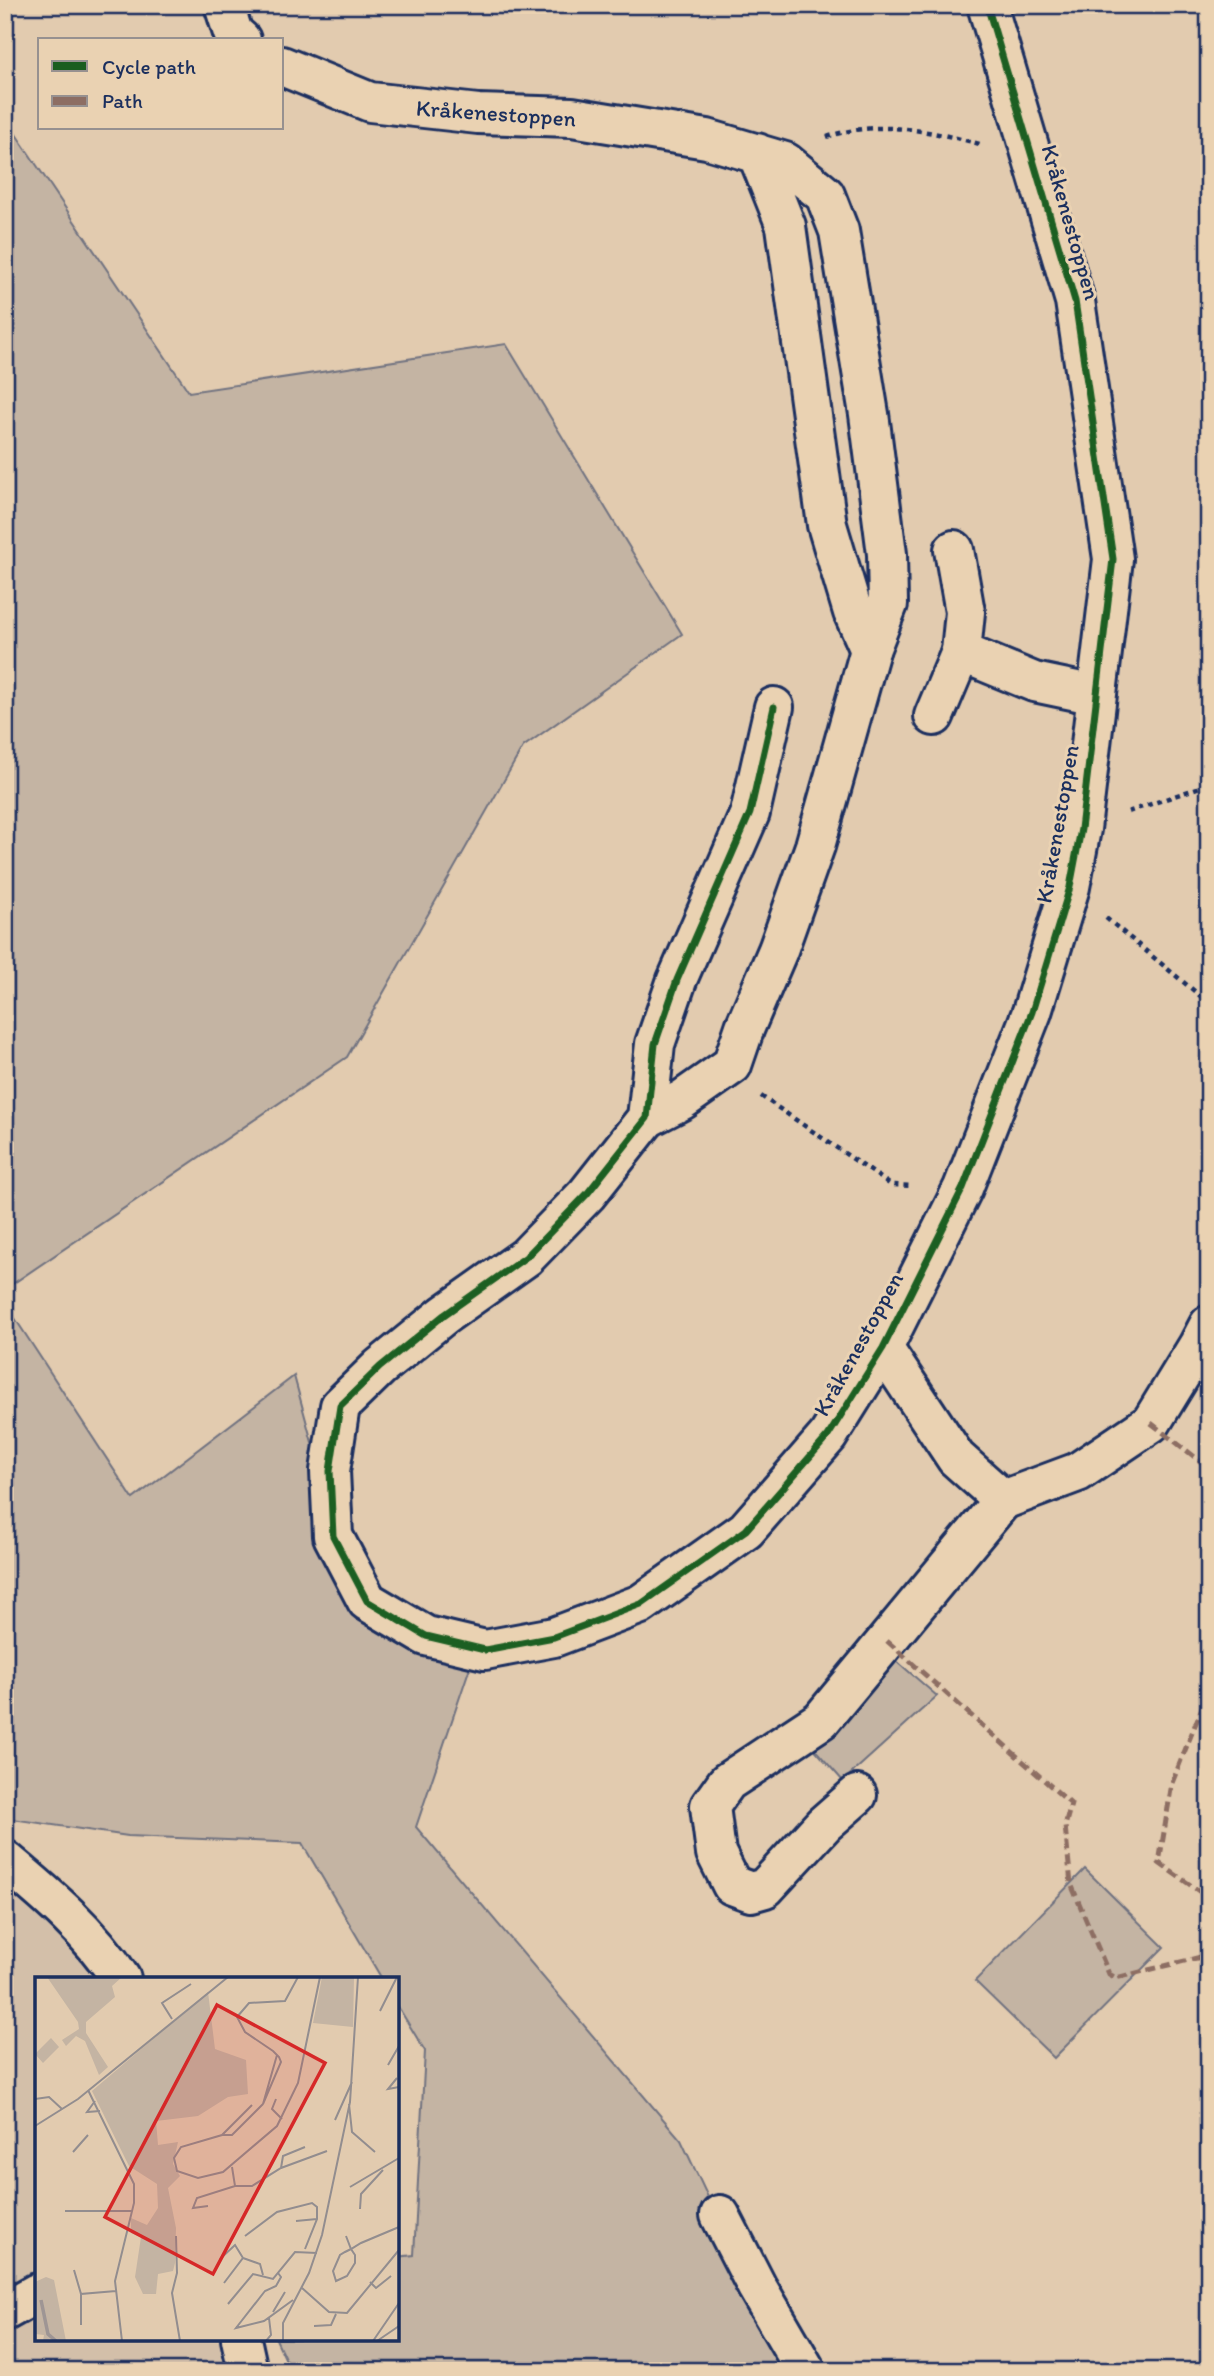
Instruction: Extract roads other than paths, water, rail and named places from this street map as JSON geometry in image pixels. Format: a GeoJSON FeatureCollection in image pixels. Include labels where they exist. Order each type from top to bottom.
{"type":"FeatureCollection","features":[{"type":"Feature","properties":{"kind":"street"},"geometry":{"type":"LineString","coordinates":[[224,5],[233,33],[239,38]]}},
{"type":"Feature","properties":{"kind":"street","name":"Kråkenestoppen"},"geometry":{"type":"LineString","coordinates":[[284,67],[370,102],[478,114],[572,117],[707,139],[771,158],[825,195],[839,231],[869,414],[887,554],[888,604],[870,650],[815,846],[778,950],[732,1065],[682,1100],[647,1118],[587,1194],[526,1257],[444,1315],[380,1367],[340,1406],[330,1471],[333,1536],[367,1601],[426,1636],[485,1650],[554,1637],[641,1604],[746,1530],[828,1436],[883,1348],[963,1188],[1032,1012],[1070,887],[1081,829],[1113,559],[1075,301],[987,5]]}},
{"type":"Feature","properties":{"kind":"street"},"geometry":{"type":"LineString","coordinates":[[771,158],[786,226],[827,524],[853,612],[870,650]]}},
{"type":"Feature","properties":{"kind":"street"},"geometry":{"type":"LineString","coordinates":[[934,716],[961,652],[965,612],[954,550]]}},
{"type":"Feature","properties":{"kind":"street"},"geometry":{"type":"LineString","coordinates":[[961,652],[1034,682],[1096,695]]}},
{"type":"Feature","properties":{"kind":"street"},"geometry":{"type":"LineString","coordinates":[[647,1118],[655,1044],[677,980],[750,813],[774,707]]}},
{"type":"Feature","properties":{"kind":"street"},"geometry":{"type":"LineString","coordinates":[[857,1795],[824,1824],[765,1888],[751,1892],[732,1885],[716,1853],[710,1807],[727,1782],[821,1720],[1003,1500],[1078,1472],[1151,1423],[1209,1325]]}},
{"type":"Feature","properties":{"kind":"street"},"geometry":{"type":"LineString","coordinates":[[883,1348],[956,1458],[1003,1500]]}},
{"type":"Feature","properties":{"kind":"street"},"geometry":{"type":"LineString","coordinates":[[5,1860],[59,1905],[105,1954],[120,1977]]}},
{"type":"Feature","properties":{"kind":"street"},"geometry":{"type":"LineString","coordinates":[[720,2215],[757,2287],[806,2371]]}},
{"type":"Feature","properties":{"kind":"street"},"geometry":{"type":"LineString","coordinates":[[5,2311],[35,2294]]}},
{"type":"Feature","properties":{"kind":"street"},"geometry":{"type":"LineString","coordinates":[[241,2341],[248,2371]]}}]}
